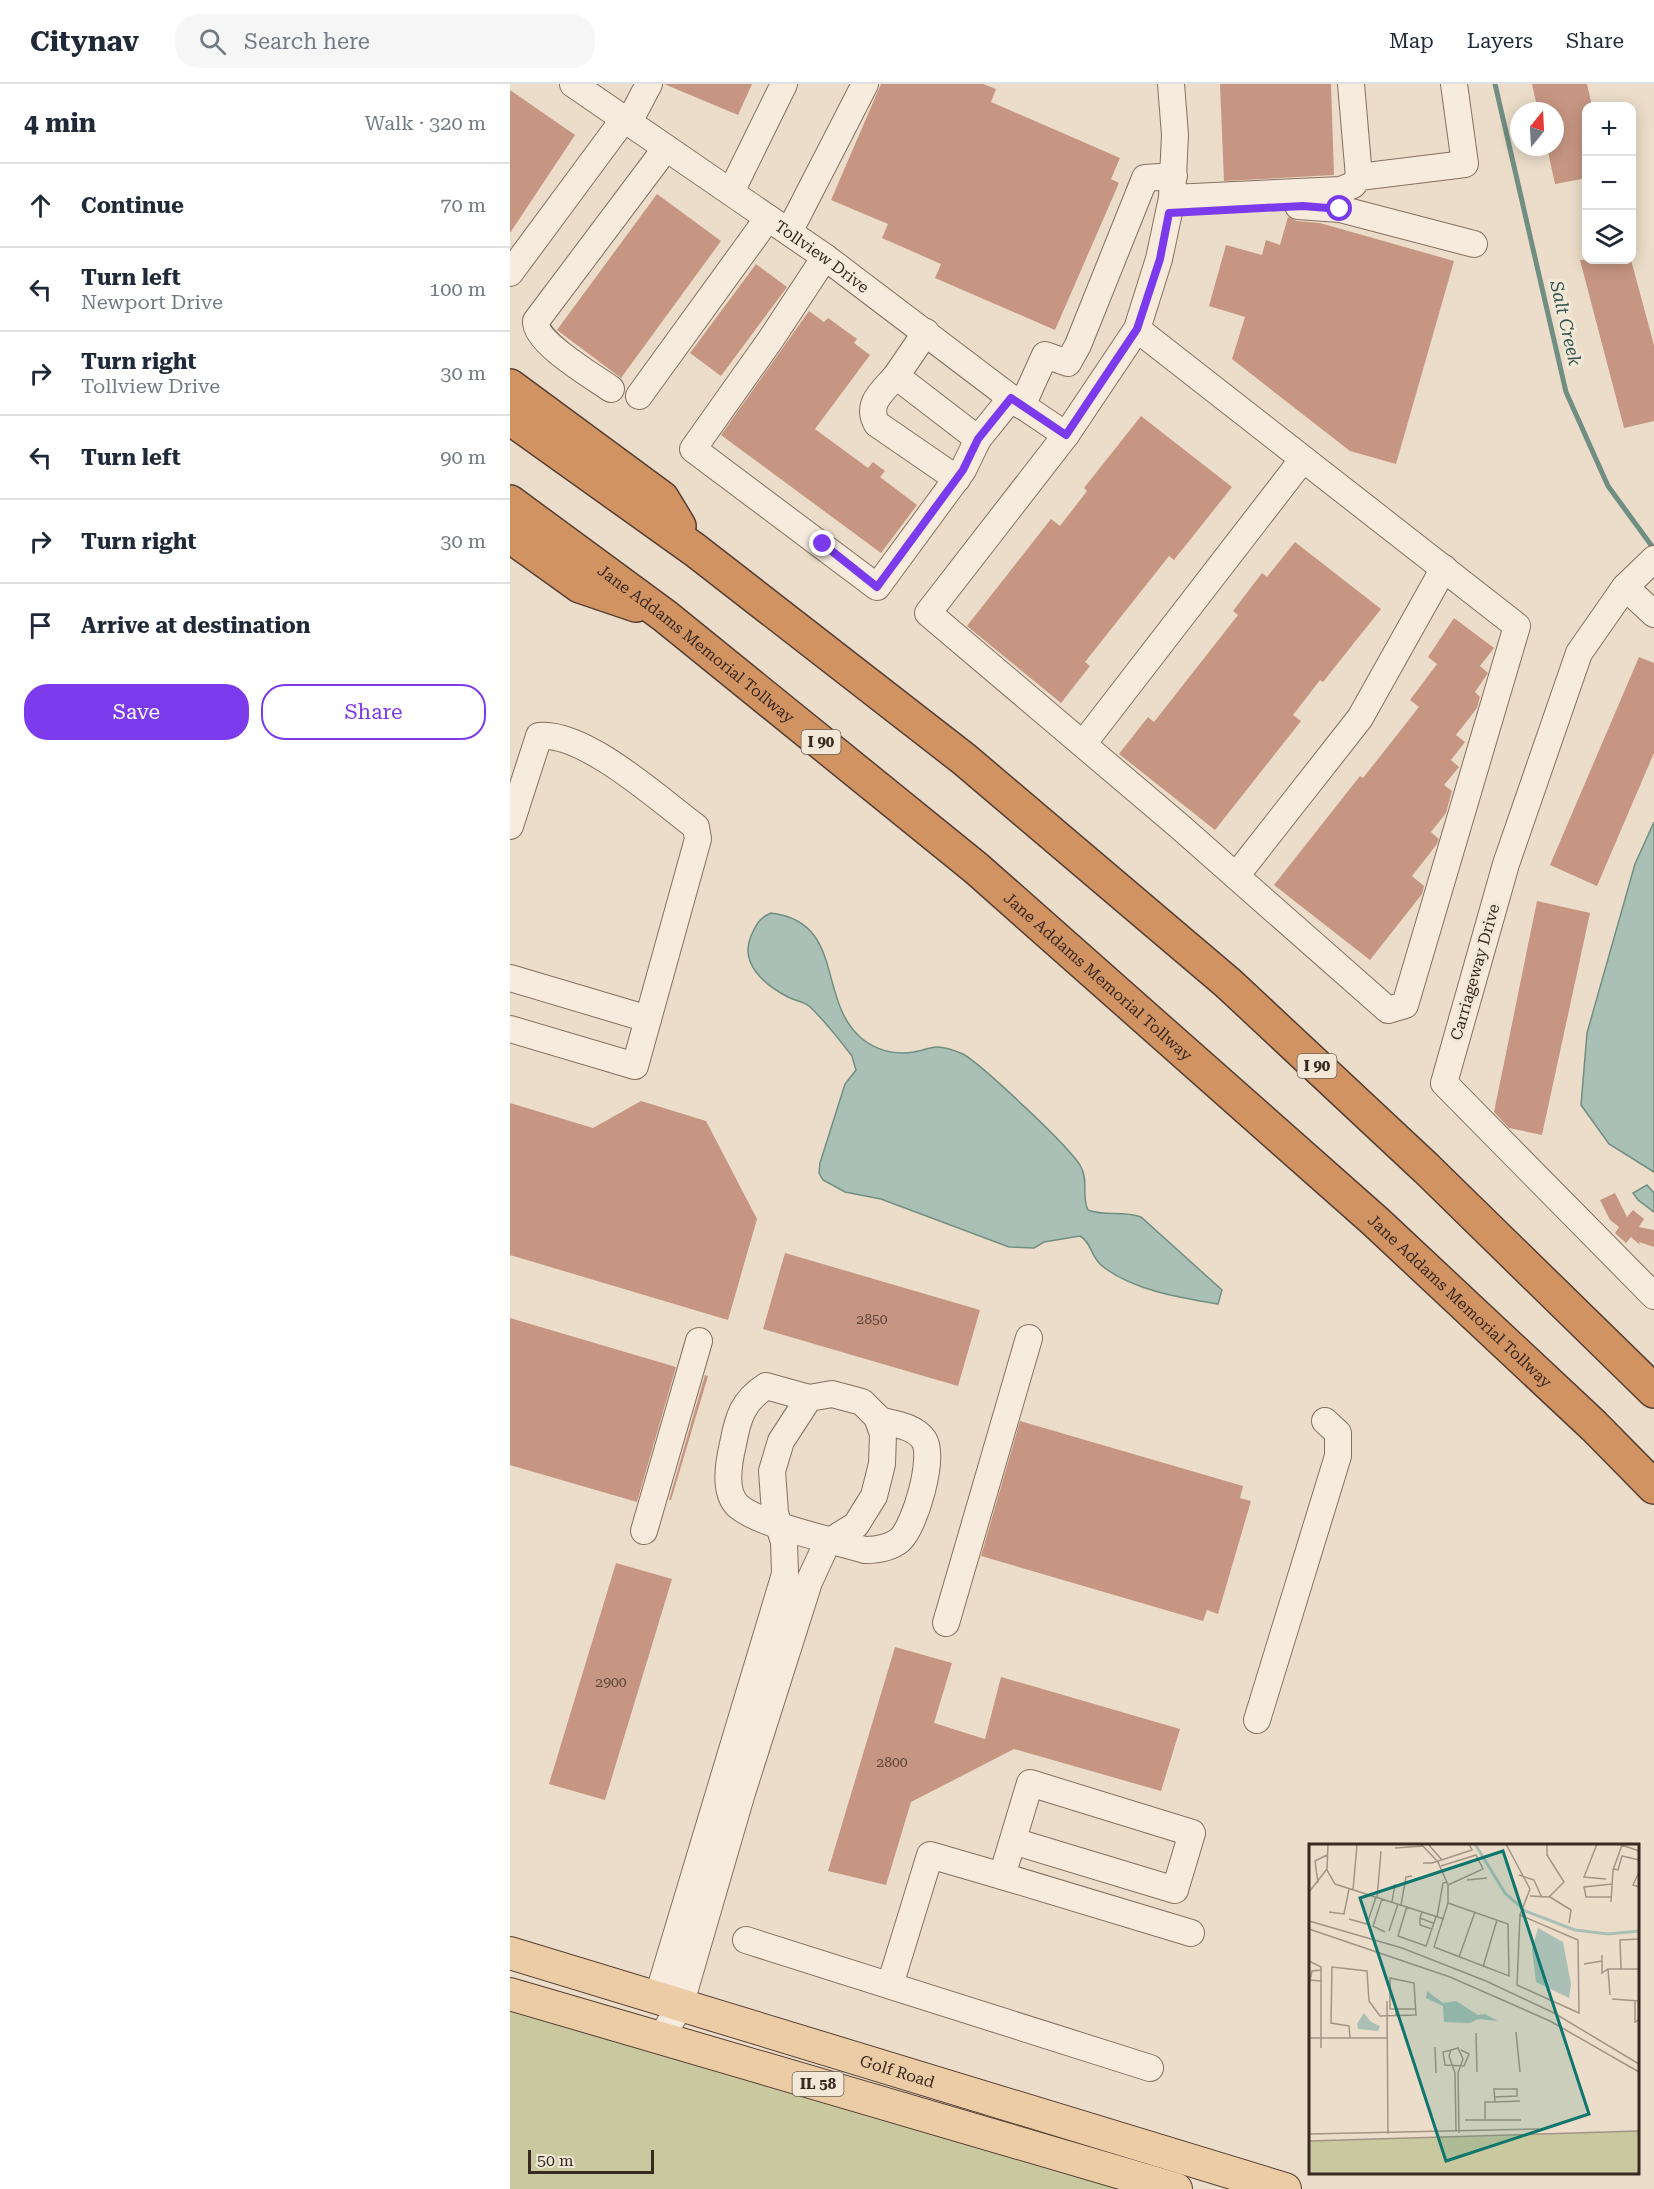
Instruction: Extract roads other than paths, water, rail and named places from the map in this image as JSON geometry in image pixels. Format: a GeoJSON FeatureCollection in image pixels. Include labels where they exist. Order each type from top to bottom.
{"type":"FeatureCollection","features":[{"type":"Feature","properties":{"kind":"highway"},"geometry":{"type":"LineString","coordinates":[[510,386],[662,498],[695,550]]}},
{"type":"Feature","properties":{"kind":"highway","name":"I 90"},"geometry":{"type":"LineString","coordinates":[[510,418],[695,550],[963,759],[1228,983],[1427,1169],[1654,1391]]}},
{"type":"Feature","properties":{"kind":"highway","name":"Jane Addams Memorial Tollway"},"geometry":{"type":"LineString","coordinates":[[510,502],[665,616],[976,868],[1375,1221],[1594,1426],[1654,1487]]}},
{"type":"Feature","properties":{"kind":"highway"},"geometry":{"type":"LineString","coordinates":[[510,536],[580,586],[665,616]]}},
{"type":"Feature","properties":{"kind":"main road","name":"Golf Road"},"geometry":{"type":"LineString","coordinates":[[510,1953],[1285,2189]]}},
{"type":"Feature","properties":{"kind":"main road","name":"Golf Road"},"geometry":{"type":"LineString","coordinates":[[510,1994],[1176,2189]]}},
{"type":"Feature","properties":{"kind":"street","name":"Tollview Drive"},"geometry":{"type":"LineString","coordinates":[[573,84],[825,257],[1016,402],[1066,435]]}},
{"type":"Feature","properties":{"kind":"street"},"geometry":{"type":"LineString","coordinates":[[510,273],[626,120],[649,84]]}},
{"type":"Feature","properties":{"kind":"street"},"geometry":{"type":"LineString","coordinates":[[731,192],[784,84]]}},
{"type":"Feature","properties":{"kind":"street"},"geometry":{"type":"LineString","coordinates":[[789,232],[865,84]]}},
{"type":"Feature","properties":{"kind":"street"},"geometry":{"type":"LineString","coordinates":[[1137,329],[1517,626],[1405,1005],[1388,1010],[1236,876],[928,613],[1066,435],[1137,329],[1160,259],[1172,196],[1175,135],[1171,84]]}},
{"type":"Feature","properties":{"kind":"street"},"geometry":{"type":"LineString","coordinates":[[1172,196],[1341,190],[1353,185],[1359,177],[1351,84]]}},
{"type":"Feature","properties":{"kind":"street"},"geometry":{"type":"LineString","coordinates":[[1359,177],[1465,164],[1454,84]]}},
{"type":"Feature","properties":{"kind":"street"},"geometry":{"type":"LineString","coordinates":[[611,389],[545,341],[535,327],[536,321],[666,148]]}},
{"type":"Feature","properties":{"kind":"street"},"geometry":{"type":"LineString","coordinates":[[825,257],[771,339],[693,448],[877,587],[957,479],[978,439],[1016,402],[1045,355],[1068,363],[1078,345],[1145,178],[1172,196],[1238,208],[1322,207],[1340,209],[1474,244]]}},
{"type":"Feature","properties":{"kind":"street"},"geometry":{"type":"LineString","coordinates":[[639,396],[768,218]]}},
{"type":"Feature","properties":{"kind":"street"},"geometry":{"type":"LineString","coordinates":[[926,332],[896,376],[875,400],[872,415],[877,424],[957,479]]}},
{"type":"Feature","properties":{"kind":"street"},"geometry":{"type":"LineString","coordinates":[[896,376],[978,439]]}},
{"type":"Feature","properties":{"kind":"street"},"geometry":{"type":"LineString","coordinates":[[1083,744],[1303,459]]}},
{"type":"Feature","properties":{"kind":"street","name":"Carriageway Drive"},"geometry":{"type":"LineString","coordinates":[[1654,559],[1625,588],[1579,653],[1506,864],[1444,1083],[1654,1296]]}},
{"type":"Feature","properties":{"kind":"street"},"geometry":{"type":"LineString","coordinates":[[1236,876],[1360,718],[1443,568]]}},
{"type":"Feature","properties":{"kind":"street"},"geometry":{"type":"LineString","coordinates":[[1625,588],[1654,614]]}},
{"type":"Feature","properties":{"kind":"street"},"geometry":{"type":"LineString","coordinates":[[510,826],[539,736],[549,734],[599,754],[696,827],[698,839],[635,1066],[510,1029]]}},
{"type":"Feature","properties":{"kind":"street"},"geometry":{"type":"LineString","coordinates":[[510,978],[648,1019]]}},
{"type":"Feature","properties":{"kind":"street"},"geometry":{"type":"LineString","coordinates":[[946,1623],[1029,1338]]}},
{"type":"Feature","properties":{"kind":"street"},"geometry":{"type":"LineString","coordinates":[[644,1531],[699,1341]]}},
{"type":"Feature","properties":{"kind":"street"},"geometry":{"type":"LineString","coordinates":[[668,2002],[741,1796],[808,1582],[827,1543],[831,1540],[856,1525],[874,1496],[882,1464],[883,1434],[879,1420],[862,1402],[832,1394],[809,1398],[766,1386],[750,1396],[737,1425],[729,1464],[730,1491],[738,1506],[779,1525],[831,1540],[865,1550],[879,1550],[900,1539],[913,1518],[927,1469],[925,1442],[915,1430],[879,1420]]}},
{"type":"Feature","properties":{"kind":"street"},"geometry":{"type":"LineString","coordinates":[[661,2038],[668,2002],[785,1574],[784,1542],[779,1525],[772,1471],[781,1441],[809,1398]]}},
{"type":"Feature","properties":{"kind":"street"},"geometry":{"type":"LineString","coordinates":[[1257,1720],[1338,1456],[1338,1433],[1324,1421]]}},
{"type":"Feature","properties":{"kind":"street"},"geometry":{"type":"LineString","coordinates":[[1002,1876],[1030,1784],[1192,1833],[1175,1890],[1013,1841]]}},
{"type":"Feature","properties":{"kind":"street"},"geometry":{"type":"LineString","coordinates":[[890,1985],[930,1855],[1191,1933]]}},
{"type":"Feature","properties":{"kind":"street"},"geometry":{"type":"LineString","coordinates":[[746,1940],[1150,2068]]}},
{"type":"Feature","properties":{"kind":"waterway","name":"Salt Creek"},"geometry":{"type":"LineString","coordinates":[[1495,84],[1566,392],[1608,486],[1654,549]]}}]}
